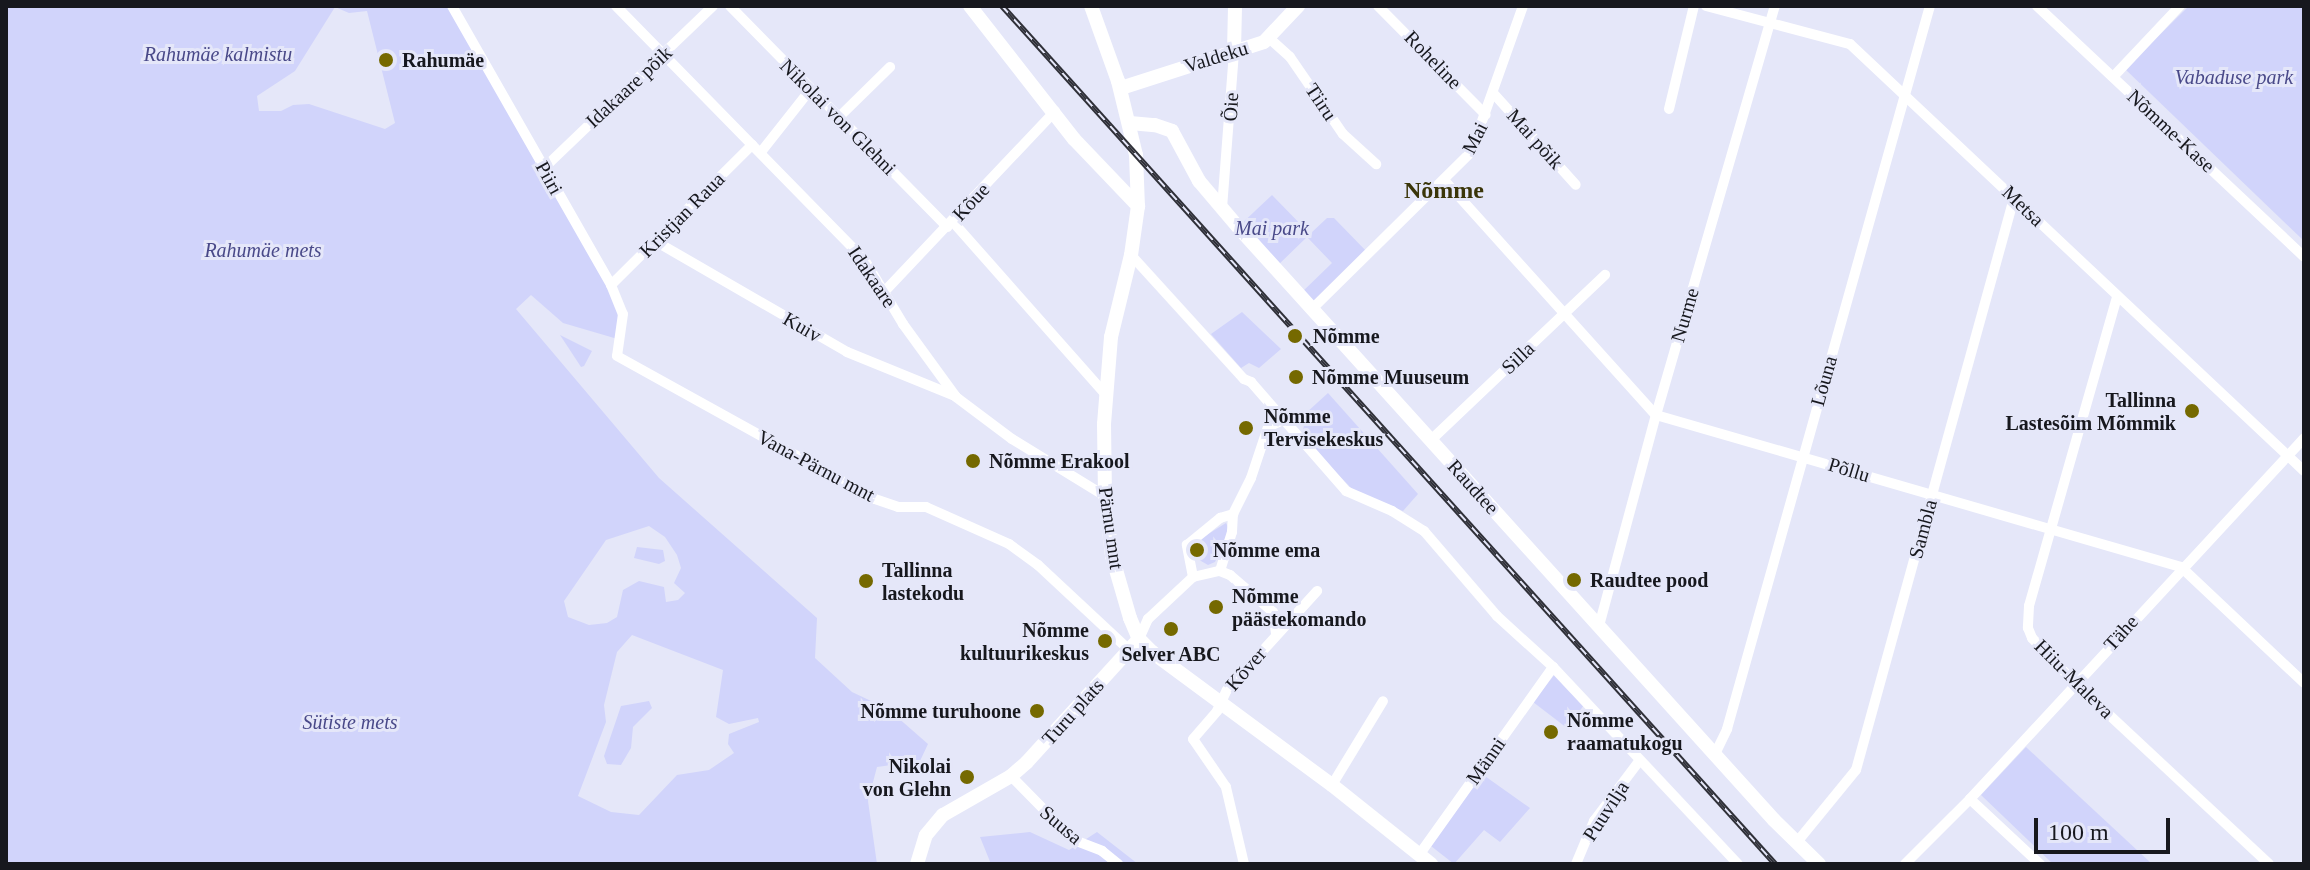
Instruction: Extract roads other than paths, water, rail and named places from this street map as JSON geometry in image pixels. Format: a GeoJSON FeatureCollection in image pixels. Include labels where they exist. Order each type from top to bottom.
{"type":"FeatureCollection","features":[{"type":"Feature","properties":{"kind":"street","name":"Piiri"},"geometry":{"type":"LineString","coordinates":[[452,6],[611,285],[623,314],[617,356]]}},
{"type":"Feature","properties":{"kind":"street","name":"Idakaare"},"geometry":{"type":"LineString","coordinates":[[616,6],[864,259],[903,324],[956,397],[1012,439],[1105,496]]}},
{"type":"Feature","properties":{"kind":"street","name":"Idakaare põik"},"geometry":{"type":"LineString","coordinates":[[544,168],[713,6]]}},
{"type":"Feature","properties":{"kind":"street","name":"Nikolai von Glehni"},"geometry":{"type":"LineString","coordinates":[[730,6],[838,118],[950,225],[1105,394]]}},
{"type":"Feature","properties":{"kind":"street"},"geometry":{"type":"LineString","coordinates":[[970,6],[1074,139],[1138,206]]}},
{"type":"Feature","properties":{"kind":"street","name":"Pärnu mnt"},"geometry":{"type":"LineString","coordinates":[[1091,6],[1121,88],[1130,123],[1138,206],[1131,255],[1111,337],[1105,394],[1105,496],[1112,556],[1134,644]]}},
{"type":"Feature","properties":{"kind":"street","name":"Õie"},"geometry":{"type":"LineString","coordinates":[[1222,208],[1235,6]]}},
{"type":"Feature","properties":{"kind":"street","name":"Valdeku"},"geometry":{"type":"LineString","coordinates":[[1121,88],[1269,38],[1298,6]]}},
{"type":"Feature","properties":{"kind":"street","name":"Roheline"},"geometry":{"type":"LineString","coordinates":[[1378,6],[1486,115]]}},
{"type":"Feature","properties":{"kind":"street","name":"Mai"},"geometry":{"type":"LineString","coordinates":[[1312,309],[1471,152],[1523,6]]}},
{"type":"Feature","properties":{"kind":"street"},"geometry":{"type":"LineString","coordinates":[[1669,109],[1694,6]]}},
{"type":"Feature","properties":{"kind":"street","name":"Metsa"},"geometry":{"type":"LineString","coordinates":[[1706,6],[1850,44],[2304,471]]}},
{"type":"Feature","properties":{"kind":"street","name":"Nurme"},"geometry":{"type":"LineString","coordinates":[[1599,626],[1656,415],[1775,6]]}},
{"type":"Feature","properties":{"kind":"street","name":"Lõuna"},"geometry":{"type":"LineString","coordinates":[[1715,754],[1727,729],[1930,6]]}},
{"type":"Feature","properties":{"kind":"street","name":"Nõmme-Kase"},"geometry":{"type":"LineString","coordinates":[[2037,6],[2304,257]]}},
{"type":"Feature","properties":{"kind":"street"},"geometry":{"type":"LineString","coordinates":[[2113,77],[2180,6]]}},
{"type":"Feature","properties":{"kind":"street","name":"Tiiru"},"geometry":{"type":"LineString","coordinates":[[1269,38],[1290,57],[1343,134],[1376,164]]}},
{"type":"Feature","properties":{"kind":"street"},"geometry":{"type":"LineString","coordinates":[[838,118],[890,67]]}},
{"type":"Feature","properties":{"kind":"street","name":"Kristjan Raua"},"geometry":{"type":"LineString","coordinates":[[611,285],[757,148],[810,90]]}},
{"type":"Feature","properties":{"kind":"street","name":"Mai põik"},"geometry":{"type":"LineString","coordinates":[[1494,94],[1576,185]]}},
{"type":"Feature","properties":{"kind":"street","name":"Kõue"},"geometry":{"type":"LineString","coordinates":[[884,292],[1055,111]]}},
{"type":"Feature","properties":{"kind":"street","name":"Raudtee"},"geometry":{"type":"LineString","coordinates":[[1130,123],[1155,125],[1172,131],[1184,148],[1191,169],[1222,208],[1715,754],[1819,864]]}},
{"type":"Feature","properties":{"kind":"street"},"geometry":{"type":"LineString","coordinates":[[1445,181],[1656,415]]}},
{"type":"Feature","properties":{"kind":"street","name":"Sambla"},"geometry":{"type":"LineString","coordinates":[[1797,842],[1856,770],[2014,198]]}},
{"type":"Feature","properties":{"kind":"street","name":"Kuiv"},"geometry":{"type":"LineString","coordinates":[[655,241],[847,352],[956,397]]}},
{"type":"Feature","properties":{"kind":"street"},"geometry":{"type":"LineString","coordinates":[[1131,255],[1239,374],[1251,382],[1281,421],[1346,491],[1392,511],[1424,531],[1497,616],[1553,667],[1738,864]]}},
{"type":"Feature","properties":{"kind":"street","name":"Silla"},"geometry":{"type":"LineString","coordinates":[[1431,440],[1605,275]]}},
{"type":"Feature","properties":{"kind":"street","name":"Hiiu-Maleva"},"geometry":{"type":"LineString","coordinates":[[2117,297],[2029,606],[2028,628],[2032,638],[2075,683],[2269,864]]}},
{"type":"Feature","properties":{"kind":"street","name":"Vana-Pärnu mnt"},"geometry":{"type":"LineString","coordinates":[[617,356],[875,499],[898,507],[926,507],[1009,544],[1109,630],[1134,644]]}},
{"type":"Feature","properties":{"kind":"street","name":"Põllu"},"geometry":{"type":"LineString","coordinates":[[1656,415],[2181,567],[2304,683]]}},
{"type":"Feature","properties":{"kind":"street"},"geometry":{"type":"LineString","coordinates":[[1281,421],[1268,427],[1251,478],[1233,514],[1220,571],[1193,577],[1148,619],[1134,644],[1220,700],[1425,859]]}},
{"type":"Feature","properties":{"kind":"street","name":"Tähe"},"geometry":{"type":"LineString","coordinates":[[1905,864],[1970,799],[2181,567],[2304,438]]}},
{"type":"Feature","properties":{"kind":"street"},"geometry":{"type":"LineString","coordinates":[[1193,577],[1187,545],[1220,518],[1233,514]]}},
{"type":"Feature","properties":{"kind":"street","name":"Kõver"},"geometry":{"type":"LineString","coordinates":[[1220,571],[1230,575],[1273,612],[1276,634],[1220,700],[1217,711],[1193,739],[1226,787],[1244,864]]}},
{"type":"Feature","properties":{"kind":"street"},"geometry":{"type":"LineString","coordinates":[[1276,634],[1317,591]]}},
{"type":"Feature","properties":{"kind":"street","name":"Turu plats"},"geometry":{"type":"LineString","coordinates":[[917,864],[926,835],[943,815],[1008,778],[1134,644]]}},
{"type":"Feature","properties":{"kind":"street","name":"Männi"},"geometry":{"type":"LineString","coordinates":[[1425,859],[1553,667]]}},
{"type":"Feature","properties":{"kind":"street"},"geometry":{"type":"LineString","coordinates":[[1332,785],[1383,701]]}},
{"type":"Feature","properties":{"kind":"street","name":"Puuvilja"},"geometry":{"type":"LineString","coordinates":[[1576,864],[1594,821],[1640,760]]}},
{"type":"Feature","properties":{"kind":"street","name":"Suusa"},"geometry":{"type":"LineString","coordinates":[[1008,778],[1074,840],[1102,851],[1118,864]]}},
{"type":"Feature","properties":{"kind":"street"},"geometry":{"type":"LineString","coordinates":[[1970,799],[2040,864]]}},
{"type":"Feature","properties":{"kind":"railway"},"geometry":{"type":"LineString","coordinates":[[1002,6],[1775,864]]}},
{"type":"Feature","properties":{"kind":"place","name":"Rahumäe"},"geometry":{"type":"Point","coordinates":[386,60]}},
{"type":"Feature","properties":{"kind":"place","name":"Nõmme"},"geometry":{"type":"Point","coordinates":[1295,336]}},
{"type":"Feature","properties":{"kind":"place","name":"Nõmme Muuseum"},"geometry":{"type":"Point","coordinates":[1296,377]}},
{"type":"Feature","properties":{"kind":"place","name":"Tallinna Lastesõim Mõmmik"},"geometry":{"type":"Point","coordinates":[2192,411]}},
{"type":"Feature","properties":{"kind":"place","name":"Nõmme Tervisekeskus"},"geometry":{"type":"Point","coordinates":[1246,428]}},
{"type":"Feature","properties":{"kind":"place","name":"Nõmme Erakool"},"geometry":{"type":"Point","coordinates":[973,461]}},
{"type":"Feature","properties":{"kind":"place","name":"Nõmme ema"},"geometry":{"type":"Point","coordinates":[1197,550]}},
{"type":"Feature","properties":{"kind":"place","name":"Raudtee pood"},"geometry":{"type":"Point","coordinates":[1574,580]}},
{"type":"Feature","properties":{"kind":"place","name":"Tallinna lastekodu"},"geometry":{"type":"Point","coordinates":[866,581]}},
{"type":"Feature","properties":{"kind":"place","name":"Nõmme päästekomando"},"geometry":{"type":"Point","coordinates":[1216,607]}},
{"type":"Feature","properties":{"kind":"place","name":"Selver ABC"},"geometry":{"type":"Point","coordinates":[1171,629]}},
{"type":"Feature","properties":{"kind":"place","name":"Nõmme kultuurikeskus"},"geometry":{"type":"Point","coordinates":[1105,641]}},
{"type":"Feature","properties":{"kind":"place","name":"Nõmme turuhoone"},"geometry":{"type":"Point","coordinates":[1037,711]}},
{"type":"Feature","properties":{"kind":"place","name":"Nõmme raamatukogu"},"geometry":{"type":"Point","coordinates":[1551,732]}},
{"type":"Feature","properties":{"kind":"place","name":"Nikolai von Glehn"},"geometry":{"type":"Point","coordinates":[967,777]}},
{"type":"Feature","properties":{"kind":"district","name":"Nõmme"},"geometry":{"type":"Point","coordinates":[1444,191]}},
{"type":"Feature","properties":{"kind":"park label","name":"Rahumäe kalmistu"},"geometry":{"type":"Point","coordinates":[218,54]}},
{"type":"Feature","properties":{"kind":"park label","name":"Vabaduse park"},"geometry":{"type":"Point","coordinates":[2234,77]}},
{"type":"Feature","properties":{"kind":"park label","name":"Mai park"},"geometry":{"type":"Point","coordinates":[1272,228]}},
{"type":"Feature","properties":{"kind":"park label","name":"Rahumäe mets"},"geometry":{"type":"Point","coordinates":[263,250]}},
{"type":"Feature","properties":{"kind":"park label","name":"Sütiste mets"},"geometry":{"type":"Point","coordinates":[350,722]}}]}
